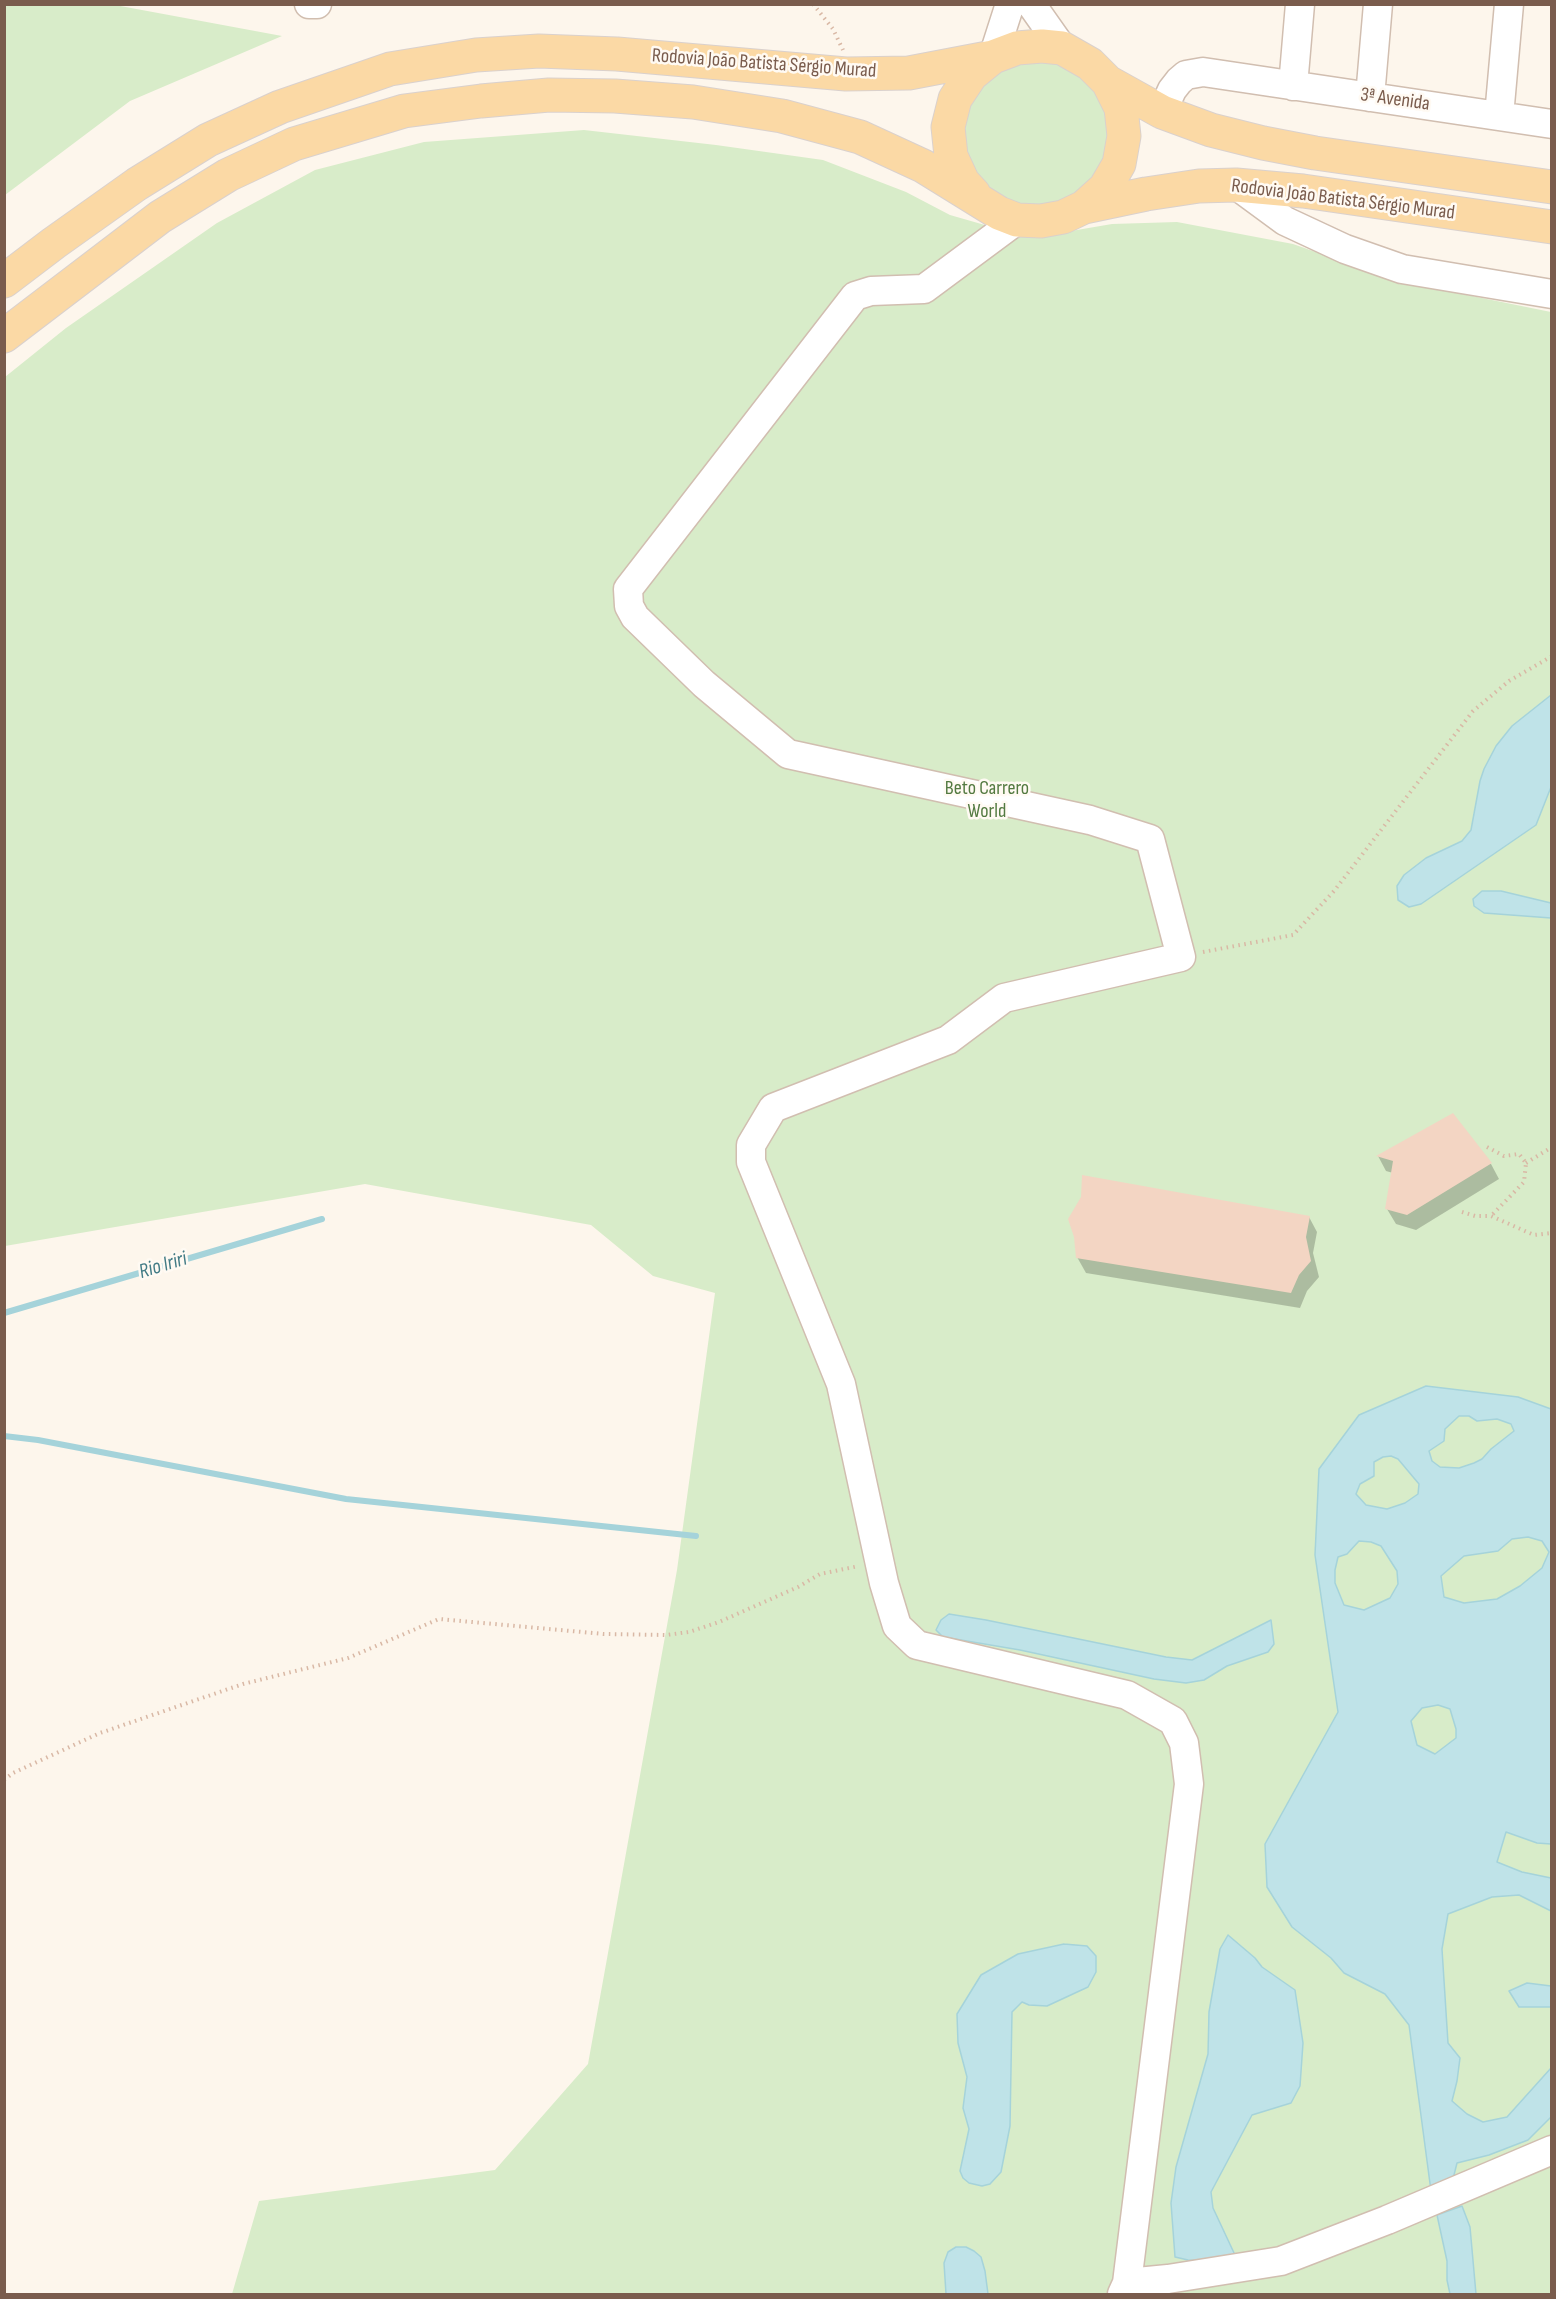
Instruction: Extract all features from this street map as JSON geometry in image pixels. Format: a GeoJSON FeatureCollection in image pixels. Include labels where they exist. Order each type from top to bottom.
{"type":"FeatureCollection","features":[{"type":"Feature","properties":{"kind":"main road","name":"Rodovia João Batista Sérgio Murad"},"geometry":{"type":"LineString","coordinates":[[4,281],[137,184],[208,140],[280,106],[390,69],[476,55],[539,51],[617,54],[846,74],[909,73],[993,57],[1017,48],[1042,46],[1062,48],[1090,64],[1108,82],[1162,112],[1211,130],[1263,143],[1551,187]]}},
{"type":"Feature","properties":{"kind":"main road"},"geometry":{"type":"LineString","coordinates":[[982,203],[963,182],[955,165],[951,156],[948,127],[955,99],[971,75],[993,57]]}},
{"type":"Feature","properties":{"kind":"main road"},"geometry":{"type":"LineString","coordinates":[[1084,207],[1105,188],[1119,164],[1124,136],[1123,126],[1120,108],[1108,82]]}},
{"type":"Feature","properties":{"kind":"main road","name":"Rodovia João Batista Sérgio Murad"},"geometry":{"type":"LineString","coordinates":[[4,336],[159,217],[228,175],[294,144],[404,111],[549,95],[615,96],[693,102],[782,116],[860,137],[923,166],[999,213],[1017,220],[1041,221],[1063,217],[1084,207],[1199,186],[1236,185],[1303,191],[1551,227]]}},
{"type":"Feature","properties":{"kind":"street"},"geometry":{"type":"LineString","coordinates":[[309,4],[316,4]]}},
{"type":"Feature","properties":{"kind":"street"},"geometry":{"type":"LineString","coordinates":[[993,57],[1011,4]]}},
{"type":"Feature","properties":{"kind":"street"},"geometry":{"type":"LineString","coordinates":[[1031,4],[1062,48]]}},
{"type":"Feature","properties":{"kind":"street"},"geometry":{"type":"LineString","coordinates":[[1293,86],[1300,4]]}},
{"type":"Feature","properties":{"kind":"street"},"geometry":{"type":"LineString","coordinates":[[1370,97],[1378,4]]}},
{"type":"Feature","properties":{"kind":"street"},"geometry":{"type":"LineString","coordinates":[[1499,116],[1509,4]]}},
{"type":"Feature","properties":{"kind":"street","name":"3ª Avenida"},"geometry":{"type":"LineString","coordinates":[[1162,112],[1172,90],[1186,75],[1203,72],[1551,124]]}},
{"type":"Feature","properties":{"kind":"street"},"geometry":{"type":"LineString","coordinates":[[1236,185],[1285,221],[1345,249],[1392,266],[1551,294]]}},
{"type":"Feature","properties":{"kind":"street"},"geometry":{"type":"LineString","coordinates":[[1017,220],[924,289],[871,291],[855,296],[628,589],[629,606],[635,617],[704,684],[788,754],[1090,820],[1150,839],[1181,957],[1004,998],[948,1040],[773,1108],[751,1144],[751,1162],[841,1384],[880,1563],[897,1626],[917,1646],[1127,1695],[1173,1721],[1184,1743],[1189,1785],[1125,2289],[1168,2279],[1281,2261],[1387,2220],[1551,2150]]}},
{"type":"Feature","properties":{"kind":"path"},"geometry":{"type":"LineString","coordinates":[[813,4],[833,29],[845,54],[846,74]]}},
{"type":"Feature","properties":{"kind":"path"},"geometry":{"type":"LineString","coordinates":[[1181,957],[1293,935],[1334,891],[1473,711],[1509,681],[1551,656]]}},
{"type":"Feature","properties":{"kind":"path"},"geometry":{"type":"LineString","coordinates":[[1487,1147],[1504,1156],[1519,1154],[1526,1163],[1524,1182],[1491,1216]]}},
{"type":"Feature","properties":{"kind":"path"},"geometry":{"type":"LineString","coordinates":[[1526,1163],[1551,1147]]}},
{"type":"Feature","properties":{"kind":"path"},"geometry":{"type":"LineString","coordinates":[[1462,1212],[1474,1216],[1491,1216],[1534,1235],[1551,1233]]}},
{"type":"Feature","properties":{"kind":"path"},"geometry":{"type":"LineString","coordinates":[[4,1780],[13,1773],[100,1733],[243,1684],[348,1658],[440,1619],[604,1634],[666,1635],[689,1632],[719,1622],[798,1587],[820,1574],[852,1566],[880,1563]]}},
{"type":"Feature","properties":{"kind":"green space"},"geometry":{"type":"Polygon","coordinates":[[[5,4],[115,5],[282,36],[130,101],[5,195],[5,4]]]}},
{"type":"Feature","properties":{"kind":"green space"},"geometry":{"type":"Polygon","coordinates":[[[1036,61],[1050,62],[1064,67],[1077,73],[1088,82],[1097,93],[1103,106],[1108,120],[1108,148],[1103,162],[1097,175],[1088,186],[1077,195],[1064,201],[1050,206],[1036,207],[1022,206],[1008,201],[995,195],[984,186],[975,175],[969,162],[964,148],[963,134],[964,120],[969,106],[975,93],[984,82],[995,73],[1008,67],[1022,62],[1036,61]]]}},
{"type":"Feature","properties":{"kind":"green space","name":"Beto Carrero World"},"geometry":{"type":"Polygon","coordinates":[[[584,130],[823,160],[906,192],[950,215],[1030,238],[1112,224],[1177,222],[1293,244],[1398,281],[1551,312],[1551,2294],[232,2294],[259,2201],[495,2170],[588,2064],[677,1570],[715,1293],[653,1276],[591,1225],[365,1184],[5,1246],[5,377],[66,328],[217,223],[315,170],[424,142],[584,130]]]}},
{"type":"Feature","properties":{"kind":"water"},"geometry":{"type":"Polygon","coordinates":[[[1551,695],[1551,787],[1536,825],[1421,904],[1409,907],[1398,900],[1397,886],[1404,875],[1426,858],[1462,841],[1471,830],[1480,781],[1496,746],[1512,726],[1551,695]]]}},
{"type":"Feature","properties":{"kind":"water"},"geometry":{"type":"Polygon","coordinates":[[[1482,891],[1501,891],[1551,903],[1551,918],[1484,913],[1474,906],[1473,899],[1482,891]]]}},
{"type":"Feature","properties":{"kind":"water"},"geometry":{"type":"Polygon","coordinates":[[[1426,1386],[1518,1397],[1551,1409],[1551,1844],[1537,1843],[1506,1832],[1497,1862],[1522,1872],[1551,1878],[1551,1911],[1519,1895],[1492,1897],[1448,1914],[1442,1949],[1448,2043],[1460,2058],[1452,2101],[1467,2114],[1483,2122],[1507,2117],[1551,2068],[1551,2117],[1528,2140],[1489,2155],[1457,2163],[1450,2191],[1431,2191],[1409,2025],[1385,1994],[1344,1973],[1331,1958],[1292,1927],[1267,1887],[1265,1844],[1338,1712],[1315,1555],[1319,1469],[1359,1415],[1426,1386]],[[1459,1416],[1445,1429],[1444,1441],[1429,1451],[1432,1461],[1440,1467],[1459,1468],[1482,1459],[1514,1431],[1511,1424],[1497,1419],[1477,1421],[1469,1416],[1459,1416]],[[1391,1456],[1374,1462],[1374,1476],[1360,1484],[1356,1494],[1366,1505],[1387,1509],[1405,1503],[1418,1494],[1419,1484],[1398,1459],[1391,1456]],[[1528,1537],[1512,1539],[1498,1551],[1464,1556],[1441,1576],[1444,1597],[1464,1603],[1497,1599],[1520,1586],[1542,1568],[1549,1552],[1542,1541],[1528,1537]],[[1359,1541],[1347,1554],[1338,1557],[1335,1583],[1344,1605],[1364,1610],[1390,1598],[1398,1584],[1397,1571],[1381,1546],[1359,1541]],[[1438,1705],[1422,1708],[1411,1721],[1417,1745],[1435,1754],[1456,1738],[1456,1729],[1450,1709],[1438,1705]]]}},
{"type":"Feature","properties":{"kind":"water"},"geometry":{"type":"Polygon","coordinates":[[[949,1614],[1166,1657],[1192,1660],[1271,1620],[1274,1644],[1268,1652],[1227,1666],[1204,1680],[1186,1683],[1154,1679],[1020,1650],[943,1637],[936,1630],[941,1620],[949,1614]]]}},
{"type":"Feature","properties":{"kind":"water"},"geometry":{"type":"Polygon","coordinates":[[[1228,1935],[1262,1967],[1295,1990],[1303,2043],[1300,2086],[1291,2103],[1252,2115],[1211,2192],[1213,2208],[1235,2255],[1217,2261],[1188,2260],[1175,2257],[1171,2203],[1176,2167],[1208,2054],[1209,2012],[1220,1949],[1228,1935]]]}},
{"type":"Feature","properties":{"kind":"water"},"geometry":{"type":"Polygon","coordinates":[[[1064,1944],[1087,1946],[1096,1956],[1096,1972],[1088,1987],[1047,2006],[1029,2005],[1022,2002],[1012,2012],[1010,2126],[1001,2172],[990,2184],[982,2186],[969,2183],[960,2171],[969,2129],[963,2108],[967,2077],[958,2043],[957,2014],[981,1975],[1018,1954],[1064,1944]]]}},
{"type":"Feature","properties":{"kind":"water"},"geometry":{"type":"Polygon","coordinates":[[[1527,1983],[1551,1986],[1551,2007],[1519,2007],[1509,1991],[1527,1983]]]}},
{"type":"Feature","properties":{"kind":"water"},"geometry":{"type":"Polygon","coordinates":[[[1462,2206],[1470,2227],[1476,2294],[1450,2294],[1447,2280],[1447,2261],[1437,2215],[1462,2206]]]}},
{"type":"Feature","properties":{"kind":"water"},"geometry":{"type":"Polygon","coordinates":[[[956,2247],[966,2247],[981,2257],[988,2294],[946,2294],[944,2263],[948,2252],[956,2247]]]}},
{"type":"Feature","properties":{"kind":"building"},"geometry":{"type":"Polygon","coordinates":[[[1453,1113],[1492,1163],[1407,1215],[1385,1209],[1393,1161],[1376,1156],[1453,1113]]]}},
{"type":"Feature","properties":{"kind":"building"},"geometry":{"type":"Polygon","coordinates":[[[1082,1175],[1310,1216],[1306,1237],[1311,1261],[1299,1275],[1291,1293],[1076,1258],[1074,1237],[1068,1219],[1081,1197],[1082,1175]]]}},
{"type":"Feature","properties":{"kind":"waterway","name":"Rio Iriri"},"geometry":{"type":"LineString","coordinates":[[4,1313],[322,1219]]}},
{"type":"Feature","properties":{"kind":"waterway"},"geometry":{"type":"LineString","coordinates":[[4,1436],[38,1440],[346,1499],[696,1536]]}}]}
